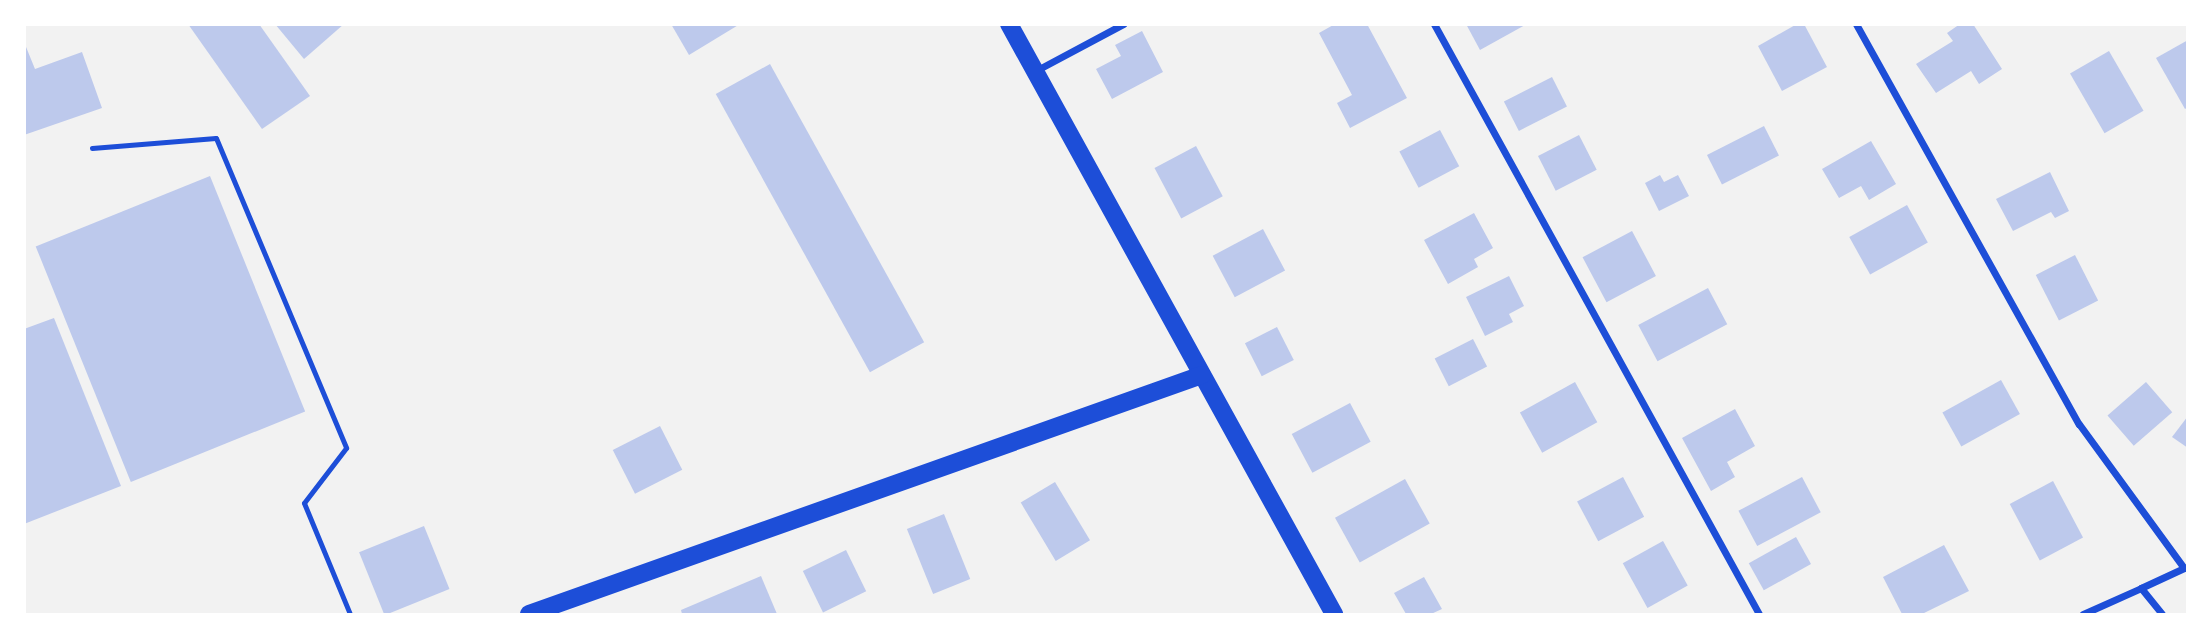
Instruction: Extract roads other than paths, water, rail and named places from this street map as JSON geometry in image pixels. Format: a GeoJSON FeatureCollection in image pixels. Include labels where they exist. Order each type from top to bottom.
{"type":"FeatureCollection","features":[{"type":"Feature","properties":{"kind":"main road"},"geometry":{"type":"LineString","coordinates":[[1009,24],[1334,614]]}},
{"type":"Feature","properties":{"kind":"main road"},"geometry":{"type":"LineString","coordinates":[[529,614],[1202,375]]}},
{"type":"Feature","properties":{"kind":"street"},"geometry":{"type":"LineString","coordinates":[[1036,71],[1123,24]]}},
{"type":"Feature","properties":{"kind":"street"},"geometry":{"type":"LineString","coordinates":[[1434,24],[1759,614]]}},
{"type":"Feature","properties":{"kind":"street"},"geometry":{"type":"LineString","coordinates":[[1856,24],[2079,425],[2186,568],[2083,614]]}},
{"type":"Feature","properties":{"kind":"street"},"geometry":{"type":"LineString","coordinates":[[2141,588],[2162,614]]}},
{"type":"Feature","properties":{"kind":"lane"},"geometry":{"type":"LineString","coordinates":[[92,148],[216,138],[345,448],[304,503],[350,614]]}}]}
